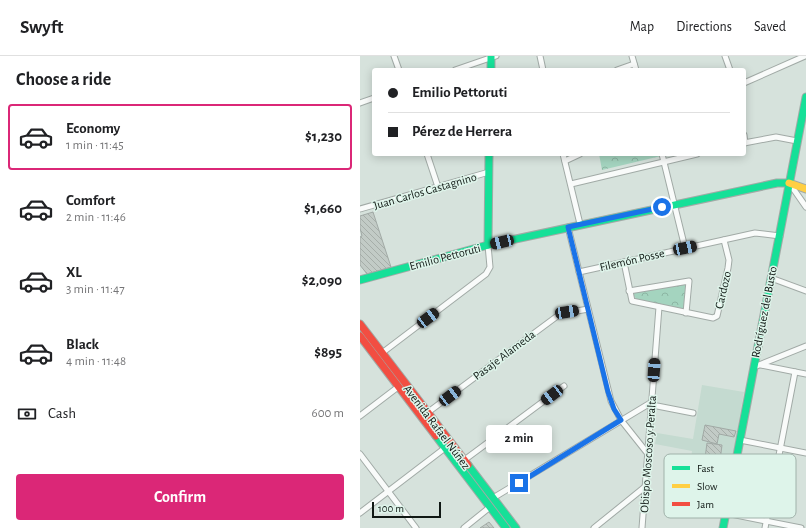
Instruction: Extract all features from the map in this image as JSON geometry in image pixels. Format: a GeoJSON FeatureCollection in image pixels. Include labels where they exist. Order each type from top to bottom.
{"type":"FeatureCollection","features":[{"type":"Feature","properties":{"kind":"main road"},"geometry":{"type":"LineString","coordinates":[[491,68],[493,57]]}},
{"type":"Feature","properties":{"kind":"main road","name":"Rodríguez del Busto"},"geometry":{"type":"LineString","coordinates":[[737,454],[757,366],[771,278],[806,101]]}},
{"type":"Feature","properties":{"kind":"main road"},"geometry":{"type":"LineString","coordinates":[[488,245],[489,156]]}},
{"type":"Feature","properties":{"kind":"main road","name":"Emilio Pettoruti"},"geometry":{"type":"LineString","coordinates":[[360,280],[488,245],[580,224],[777,183],[789,183]]}},
{"type":"Feature","properties":{"kind":"main road"},"geometry":{"type":"LineString","coordinates":[[789,183],[806,189]]}},
{"type":"Feature","properties":{"kind":"main road","name":"Avenida Rafael Núñez"},"geometry":{"type":"LineString","coordinates":[[360,324],[462,460],[516,528]]}},
{"type":"Feature","properties":{"kind":"main road","name":"Avenida Rafael Núñez"},"geometry":{"type":"LineString","coordinates":[[360,336],[506,528]]}},
{"type":"Feature","properties":{"kind":"main road","name":"Rodríguez del Busto"},"geometry":{"type":"LineString","coordinates":[[723,528],[725,518]]}},
{"type":"Feature","properties":{"kind":"street"},"geometry":{"type":"LineString","coordinates":[[394,56],[397,68]]}},
{"type":"Feature","properties":{"kind":"street"},"geometry":{"type":"LineString","coordinates":[[540,56],[543,68]]}},
{"type":"Feature","properties":{"kind":"street"},"geometry":{"type":"LineString","coordinates":[[632,56],[635,68]]}},
{"type":"Feature","properties":{"kind":"street"},"geometry":{"type":"LineString","coordinates":[[725,56],[729,68]]}},
{"type":"Feature","properties":{"kind":"street"},"geometry":{"type":"LineString","coordinates":[[746,82],[805,56]]}},
{"type":"Feature","properties":{"kind":"street"},"geometry":{"type":"LineString","coordinates":[[461,68],[493,57]]}},
{"type":"Feature","properties":{"kind":"street"},"geometry":{"type":"LineString","coordinates":[[623,68],[634,64]]}},
{"type":"Feature","properties":{"kind":"street"},"geometry":{"type":"LineString","coordinates":[[360,103],[372,99]]}},
{"type":"Feature","properties":{"kind":"street"},"geometry":{"type":"LineString","coordinates":[[746,143],[774,137],[797,141]]}},
{"type":"Feature","properties":{"kind":"street"},"geometry":{"type":"LineString","coordinates":[[428,156],[438,187]]}},
{"type":"Feature","properties":{"kind":"street"},"geometry":{"type":"LineString","coordinates":[[564,156],[580,224]]}},
{"type":"Feature","properties":{"kind":"street"},"geometry":{"type":"LineString","coordinates":[[565,161],[576,156]]}},
{"type":"Feature","properties":{"kind":"street"},"geometry":{"type":"LineString","coordinates":[[663,156],[685,248]]}},
{"type":"Feature","properties":{"kind":"street"},"geometry":{"type":"LineString","coordinates":[[571,184],[688,156]]}},
{"type":"Feature","properties":{"kind":"street","name":"Juan Carlos Castagnino"},"geometry":{"type":"LineString","coordinates":[[360,210],[489,172]]}},
{"type":"Feature","properties":{"kind":"street"},"geometry":{"type":"LineString","coordinates":[[789,183],[806,207]]}},
{"type":"Feature","properties":{"kind":"street"},"geometry":{"type":"LineString","coordinates":[[568,227],[608,392],[614,409],[621,420],[648,454]]}},
{"type":"Feature","properties":{"kind":"street","name":"Filemón Posse"},"geometry":{"type":"LineString","coordinates":[[579,272],[760,232],[780,236]]}},
{"type":"Feature","properties":{"kind":"street","name":"Cardozo"},"geometry":{"type":"LineString","coordinates":[[686,312],[713,318],[717,316],[729,264],[724,240]]}},
{"type":"Feature","properties":{"kind":"street"},"geometry":{"type":"LineString","coordinates":[[382,353],[486,274],[490,267],[488,245]]}},
{"type":"Feature","properties":{"kind":"street"},"geometry":{"type":"LineString","coordinates":[[624,262],[629,291],[631,298],[636,302],[686,312],[689,281],[629,291]]}},
{"type":"Feature","properties":{"kind":"street"},"geometry":{"type":"LineString","coordinates":[[771,278],[806,291]]}},
{"type":"Feature","properties":{"kind":"street","name":"Obispo Moscoso y Peralta"},"geometry":{"type":"LineString","coordinates":[[642,528],[659,307]]}},
{"type":"Feature","properties":{"kind":"street","name":"Pasaje Alameda"},"geometry":{"type":"LineString","coordinates":[[427,413],[556,317],[567,312],[588,309]]}},
{"type":"Feature","properties":{"kind":"street"},"geometry":{"type":"LineString","coordinates":[[360,336],[369,336]]}},
{"type":"Feature","properties":{"kind":"street"},"geometry":{"type":"LineString","coordinates":[[757,366],[806,346]]}},
{"type":"Feature","properties":{"kind":"street"},"geometry":{"type":"LineString","coordinates":[[757,366],[806,374]]}},
{"type":"Feature","properties":{"kind":"street"},"geometry":{"type":"LineString","coordinates":[[779,454],[795,372]]}},
{"type":"Feature","properties":{"kind":"street"},"geometry":{"type":"LineString","coordinates":[[462,460],[564,386]]}},
{"type":"Feature","properties":{"kind":"street"},"geometry":{"type":"LineString","coordinates":[[360,416],[398,387]]}},
{"type":"Feature","properties":{"kind":"street"},"geometry":{"type":"LineString","coordinates":[[493,498],[621,420],[652,403],[693,413]]}},
{"type":"Feature","properties":{"kind":"street"},"geometry":{"type":"LineString","coordinates":[[740,440],[806,454]]}},
{"type":"Feature","properties":{"kind":"street"},"geometry":{"type":"LineString","coordinates":[[360,513],[445,448]]}},
{"type":"Feature","properties":{"kind":"street"},"geometry":{"type":"LineString","coordinates":[[360,454],[416,528]]}},
{"type":"Feature","properties":{"kind":"street"},"geometry":{"type":"LineString","coordinates":[[594,528],[646,486]]}},
{"type":"Feature","properties":{"kind":"street"},"geometry":{"type":"LineString","coordinates":[[464,528],[490,508]]}},
{"type":"Feature","properties":{"kind":"street"},"geometry":{"type":"LineString","coordinates":[[751,518],[801,528]]}},
{"type":"Feature","properties":{"kind":"street"},"geometry":{"type":"LineString","coordinates":[[765,528],[767,518]]}},
{"type":"Feature","properties":{"kind":"shaded area"},"geometry":{"type":"Polygon","coordinates":[[[702,385],[744,392],[733,454],[692,454],[692,451],[655,444],[657,433],[693,439],[702,385]]]}},
{"type":"Feature","properties":{"kind":"green space"},"geometry":{"type":"Polygon","coordinates":[[[599,156],[661,156],[602,170],[599,156]]]}},
{"type":"Feature","properties":{"kind":"green space"},"geometry":{"type":"Polygon","coordinates":[[[688,284],[686,309],[637,300],[631,292],[688,284]]]}},
{"type":"Feature","properties":{"kind":"building"},"geometry":{"type":"Polygon","coordinates":[[[373,212],[391,267],[367,274],[360,265],[360,237],[362,236],[360,216],[373,212]]]}},
{"type":"Feature","properties":{"kind":"building"},"geometry":{"type":"Polygon","coordinates":[[[705,425],[736,431],[734,437],[719,434],[717,444],[702,440],[705,425]]]}},
{"type":"Feature","properties":{"kind":"building"},"geometry":{"type":"Polygon","coordinates":[[[707,443],[722,445],[721,454],[706,454],[707,443]]]}},
{"type":"Feature","properties":{"kind":"building"},"geometry":{"type":"Polygon","coordinates":[[[489,522],[494,528],[480,528],[489,522]]]}},
{"type":"Feature","properties":{"kind":"traffic: fast"},"geometry":{"type":"LineString","coordinates":[[491,56],[491,68]]}},
{"type":"Feature","properties":{"kind":"traffic: fast"},"geometry":{"type":"LineString","coordinates":[[737,454],[806,97]]}},
{"type":"Feature","properties":{"kind":"traffic: fast"},"geometry":{"type":"LineString","coordinates":[[488,245],[489,156]]}},
{"type":"Feature","properties":{"kind":"traffic: fast"},"geometry":{"type":"LineString","coordinates":[[360,280],[488,245],[777,183],[789,183]]}},
{"type":"Feature","properties":{"kind":"traffic: fast"},"geometry":{"type":"LineString","coordinates":[[436,436],[506,528]]}},
{"type":"Feature","properties":{"kind":"traffic: fast"},"geometry":{"type":"LineString","coordinates":[[468,465],[516,528]]}},
{"type":"Feature","properties":{"kind":"traffic: fast"},"geometry":{"type":"LineString","coordinates":[[723,528],[725,518]]}},
{"type":"Feature","properties":{"kind":"traffic: slow"},"geometry":{"type":"LineString","coordinates":[[789,183],[806,189]]}},
{"type":"Feature","properties":{"kind":"traffic: jam"},"geometry":{"type":"LineString","coordinates":[[360,324],[468,465]]}},
{"type":"Feature","properties":{"kind":"traffic: jam"},"geometry":{"type":"LineString","coordinates":[[360,336],[436,436]]}},
{"type":"Feature","properties":{"kind":"route"},"geometry":{"type":"LineString","coordinates":[[519,483],[621,420],[614,409],[608,392],[568,227],[662,207]]}}]}
